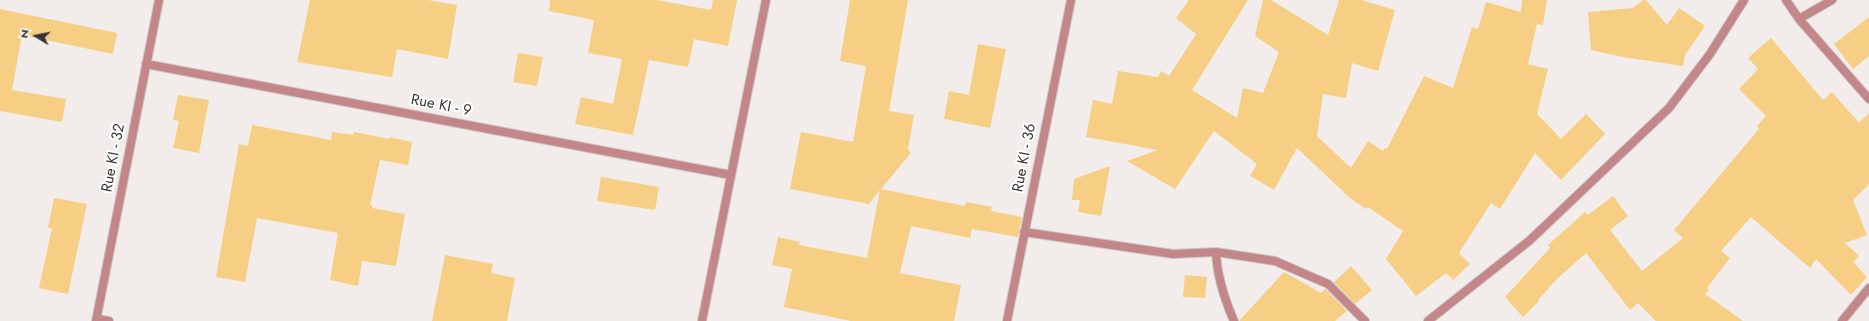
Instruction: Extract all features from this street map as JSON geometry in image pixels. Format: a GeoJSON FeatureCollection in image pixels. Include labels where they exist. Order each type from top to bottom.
{"type":"FeatureCollection","features":[{"type":"Feature","properties":{"kind":"street","name":"Rue KI - 32"},"geometry":{"type":"LineString","coordinates":[[96,320],[159,0]]}},
{"type":"Feature","properties":{"kind":"street"},"geometry":{"type":"LineString","coordinates":[[702,321],[766,0]]}},
{"type":"Feature","properties":{"kind":"street","name":"Rue KI - 36"},"geometry":{"type":"LineString","coordinates":[[1007,321],[1071,0]]}},
{"type":"Feature","properties":{"kind":"street"},"geometry":{"type":"LineString","coordinates":[[1428,321],[1529,241],[1669,108],[1710,54],[1744,0]]}},
{"type":"Feature","properties":{"kind":"street"},"geometry":{"type":"LineString","coordinates":[[1786,0],[1799,19],[1869,99]]}},
{"type":"Feature","properties":{"kind":"street"},"geometry":{"type":"LineString","coordinates":[[1799,19],[1832,0]]}},
{"type":"Feature","properties":{"kind":"street","name":"Rue KI - 9"},"geometry":{"type":"LineString","coordinates":[[146,64],[731,175]]}},
{"type":"Feature","properties":{"kind":"street"},"geometry":{"type":"LineString","coordinates":[[1024,232],[1173,254],[1216,252],[1275,261],[1328,284],[1365,321]]}},
{"type":"Feature","properties":{"kind":"street"},"geometry":{"type":"LineString","coordinates":[[1216,252],[1218,279],[1234,321]]}},
{"type":"Feature","properties":{"kind":"street"},"geometry":{"type":"LineString","coordinates":[[1842,321],[1869,288]]}},
{"type":"Feature","properties":{"kind":"street"},"geometry":{"type":"LineString","coordinates":[[96,320],[108,321]]}},
{"type":"Feature","properties":{"kind":"building"},"geometry":{"type":"Polygon","coordinates":[[[310,0],[428,0],[457,5],[448,59],[397,49],[392,77],[297,62],[310,0]]]}},
{"type":"Feature","properties":{"kind":"building"},"geometry":{"type":"Polygon","coordinates":[[[550,0],[656,0],[711,10],[713,0],[737,0],[728,46],[694,39],[688,67],[649,60],[633,135],[575,124],[581,97],[613,104],[622,59],[588,53],[594,20],[549,11],[550,0]]]}},
{"type":"Feature","properties":{"kind":"building"},"geometry":{"type":"Polygon","coordinates":[[[850,0],[908,0],[889,111],[914,115],[908,149],[911,153],[881,189],[965,206],[966,202],[992,207],[991,211],[1022,217],[1018,237],[972,229],[970,238],[911,226],[900,273],[961,285],[954,321],[851,321],[784,307],[792,269],[772,265],[778,237],[800,242],[799,245],[867,258],[880,190],[869,204],[790,189],[801,132],[853,142],[866,66],[840,61],[850,0]]]}},
{"type":"Feature","properties":{"kind":"building"},"geometry":{"type":"Polygon","coordinates":[[[1189,0],[1248,0],[1192,90],[1237,118],[1243,88],[1263,93],[1279,52],[1255,36],[1263,0],[1271,0],[1328,35],[1339,0],[1361,0],[1395,10],[1378,71],[1352,63],[1346,98],[1323,94],[1317,136],[1351,168],[1368,141],[1383,151],[1385,148],[1387,149],[1424,76],[1453,88],[1472,27],[1478,29],[1486,2],[1521,12],[1522,0],[1547,0],[1543,25],[1537,24],[1528,64],[1548,69],[1537,114],[1561,139],[1586,114],[1605,134],[1561,180],[1535,153],[1500,209],[1491,203],[1459,253],[1470,264],[1453,280],[1446,273],[1416,296],[1386,259],[1403,231],[1368,207],[1366,209],[1350,198],[1297,148],[1274,190],[1250,176],[1257,164],[1214,131],[1175,189],[1127,161],[1158,150],[1086,137],[1093,100],[1112,104],[1118,71],[1158,77],[1161,71],[1169,76],[1196,34],[1176,18],[1189,0]]]}},
{"type":"Feature","properties":{"kind":"building"},"geometry":{"type":"Polygon","coordinates":[[[1643,0],[1646,0],[1667,25],[1679,8],[1705,26],[1685,55],[1683,66],[1623,57],[1591,50],[1588,12],[1633,8],[1643,0]]]}},
{"type":"Feature","properties":{"kind":"building"},"geometry":{"type":"Polygon","coordinates":[[[0,9],[117,33],[113,54],[22,35],[12,90],[66,99],[62,122],[0,111],[0,9]]]}},
{"type":"Feature","properties":{"kind":"building"},"geometry":{"type":"Polygon","coordinates":[[[1869,17],[1869,56],[1853,69],[1834,44],[1869,17]]]}},
{"type":"Feature","properties":{"kind":"building"},"geometry":{"type":"Polygon","coordinates":[[[1771,38],[1823,100],[1832,92],[1859,123],[1869,113],[1869,184],[1853,200],[1867,235],[1845,243],[1859,256],[1853,262],[1867,277],[1851,295],[1816,259],[1810,268],[1751,217],[1721,251],[1730,258],[1707,288],[1709,290],[1705,294],[1743,321],[1656,321],[1638,303],[1630,310],[1586,253],[1557,279],[1538,300],[1539,301],[1523,317],[1505,297],[1550,248],[1548,245],[1585,212],[1588,215],[1613,196],[1628,216],[1610,230],[1642,271],[1683,238],[1674,230],[1759,129],[1757,126],[1766,116],[1739,89],[1758,69],[1748,58],[1771,38]]]}},
{"type":"Feature","properties":{"kind":"building"},"geometry":{"type":"Polygon","coordinates":[[[978,44],[1006,49],[990,128],[944,119],[949,91],[969,95],[978,44]]]}},
{"type":"Feature","properties":{"kind":"building"},"geometry":{"type":"Polygon","coordinates":[[[518,53],[543,57],[537,86],[513,82],[518,53]]]}},
{"type":"Feature","properties":{"kind":"building"},"geometry":{"type":"Polygon","coordinates":[[[178,95],[209,100],[199,153],[173,148],[179,121],[173,120],[178,95]]]}},
{"type":"Feature","properties":{"kind":"building"},"geometry":{"type":"Polygon","coordinates":[[[252,125],[331,140],[332,132],[353,135],[354,132],[412,142],[408,165],[380,160],[370,205],[372,205],[372,208],[405,214],[396,266],[362,261],[358,286],[330,280],[338,233],[257,218],[245,282],[216,277],[239,144],[248,146],[252,125]]]}},
{"type":"Feature","properties":{"kind":"building"},"geometry":{"type":"Polygon","coordinates":[[[1110,166],[1101,216],[1078,212],[1080,200],[1072,200],[1074,179],[1110,166]]]}},
{"type":"Feature","properties":{"kind":"building"},"geometry":{"type":"Polygon","coordinates":[[[601,177],[659,187],[655,210],[597,201],[601,177]]]}},
{"type":"Feature","properties":{"kind":"building"},"geometry":{"type":"Polygon","coordinates":[[[54,198],[87,204],[68,294],[39,288],[52,228],[48,228],[54,198]]]}},
{"type":"Feature","properties":{"kind":"building"},"geometry":{"type":"Polygon","coordinates":[[[445,255],[493,264],[491,273],[515,278],[507,321],[432,321],[445,255]]]}},
{"type":"Feature","properties":{"kind":"building"},"geometry":{"type":"Polygon","coordinates":[[[1351,266],[1372,290],[1355,304],[1334,282],[1351,266]]]}},
{"type":"Feature","properties":{"kind":"building"},"geometry":{"type":"Polygon","coordinates":[[[1284,272],[1321,293],[1325,289],[1347,311],[1335,321],[1239,321],[1284,272]]]}},
{"type":"Feature","properties":{"kind":"building"},"geometry":{"type":"Polygon","coordinates":[[[1185,275],[1207,277],[1205,298],[1183,297],[1185,275]]]}}]}
